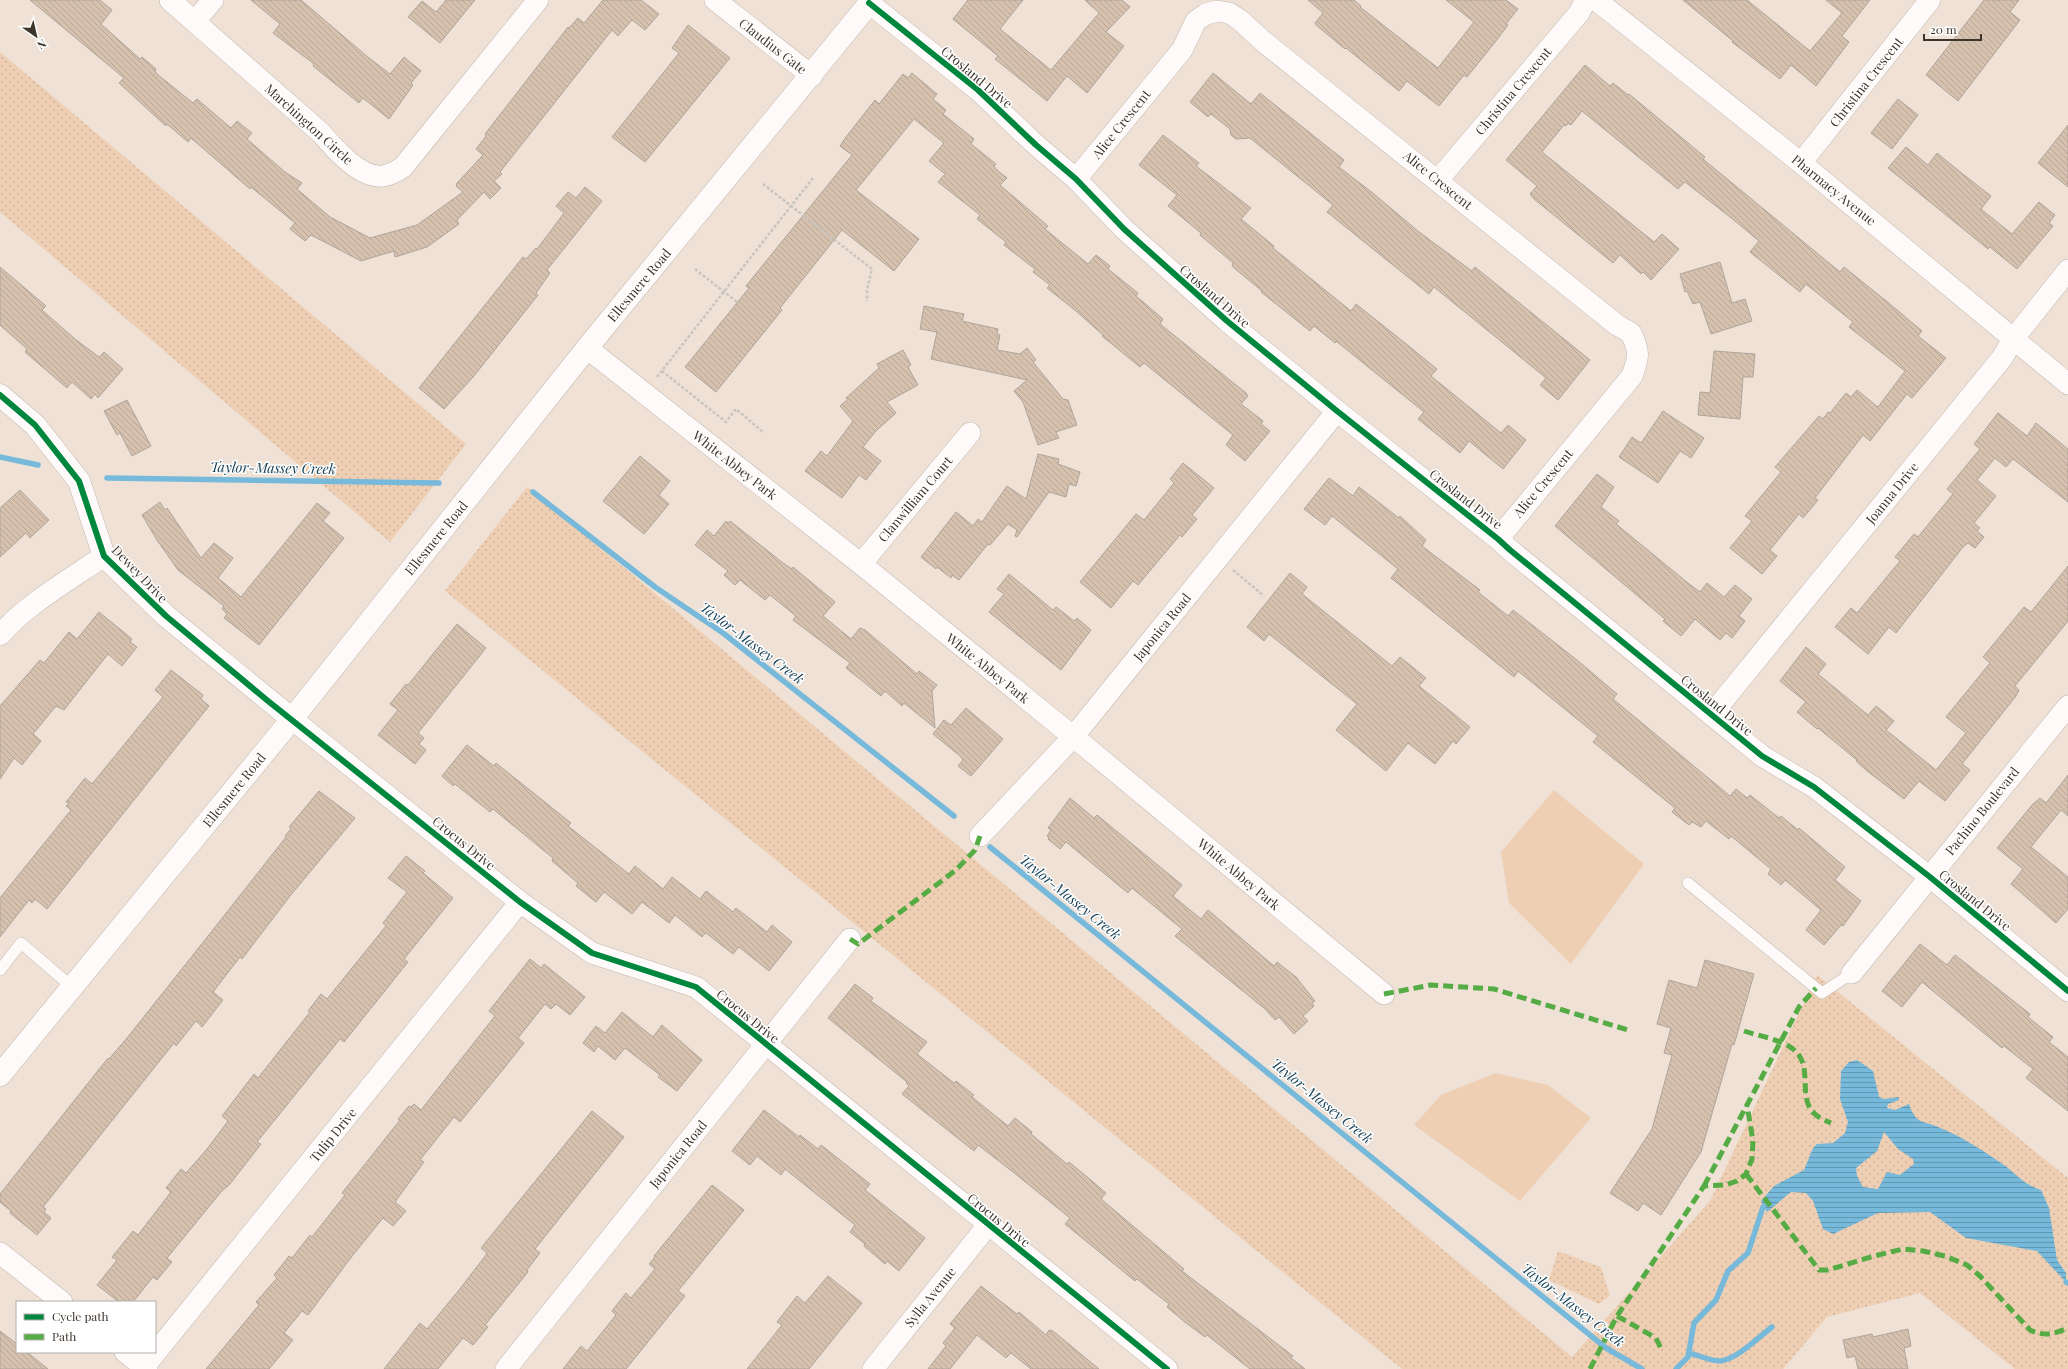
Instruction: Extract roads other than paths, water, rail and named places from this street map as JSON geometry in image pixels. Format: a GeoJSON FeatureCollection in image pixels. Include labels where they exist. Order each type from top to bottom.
{"type":"FeatureCollection","features":[{"type":"Feature","properties":{"kind":"main road","name":"Ellesmere Road"},"geometry":{"type":"LineString","coordinates":[[0,1075],[292,719],[587,348],[812,76],[871,2]]}},
{"type":"Feature","properties":{"kind":"main road","name":"Dewey Drive"},"geometry":{"type":"LineString","coordinates":[[0,395],[35,425],[79,481],[104,556],[166,616],[292,719]]}},
{"type":"Feature","properties":{"kind":"street","name":"Marchington Circle"},"geometry":{"type":"LineString","coordinates":[[170,0],[320,132],[342,156],[356,167],[371,174],[382,176],[403,167],[538,0]]}},
{"type":"Feature","properties":{"kind":"street"},"geometry":{"type":"LineString","coordinates":[[195,22],[213,0]]}},
{"type":"Feature","properties":{"kind":"street","name":"Claudius Gate"},"geometry":{"type":"LineString","coordinates":[[715,0],[812,76]]}},
{"type":"Feature","properties":{"kind":"street","name":"Christina Crescent"},"geometry":{"type":"LineString","coordinates":[[1438,180],[1579,13],[1586,0]]}},
{"type":"Feature","properties":{"kind":"street","name":"Pharmacy Avenue"},"geometry":{"type":"LineString","coordinates":[[1596,0],[1801,163],[2068,384]]}},
{"type":"Feature","properties":{"kind":"street","name":"Christina Crescent"},"geometry":{"type":"LineString","coordinates":[[1801,163],[1930,0]]}},
{"type":"Feature","properties":{"kind":"street","name":"Crosland Drive"},"geometry":{"type":"LineString","coordinates":[[871,2],[978,90],[1036,145],[1076,179],[1124,229],[1184,284],[1337,411],[1498,539],[1762,756],[1814,787],[1930,877],[2068,991]]}},
{"type":"Feature","properties":{"kind":"street","name":"Alice Crescent"},"geometry":{"type":"LineString","coordinates":[[1076,179],[1182,50],[1196,21],[1206,14],[1217,11],[1229,13],[1240,20],[1264,42],[1438,180],[1616,325],[1631,333],[1638,349],[1638,359],[1632,376],[1498,539]]}},
{"type":"Feature","properties":{"kind":"street","name":"Joanna Drive"},"geometry":{"type":"LineString","coordinates":[[1712,714],[2002,358],[2014,338],[2068,270]]}},
{"type":"Feature","properties":{"kind":"street","name":"White Abbey Park"},"geometry":{"type":"LineString","coordinates":[[587,348],[861,564],[1384,994]]}},
{"type":"Feature","properties":{"kind":"street","name":"Japonica Road"},"geometry":{"type":"LineString","coordinates":[[980,836],[1073,737],[1337,411]]}},
{"type":"Feature","properties":{"kind":"street","name":"Clanwilliam Court"},"geometry":{"type":"LineString","coordinates":[[861,564],[970,433]]}},
{"type":"Feature","properties":{"kind":"street"},"geometry":{"type":"LineString","coordinates":[[0,635],[8,625],[104,556]]}},
{"type":"Feature","properties":{"kind":"street","name":"Pachino Boulevard"},"geometry":{"type":"LineString","coordinates":[[1852,973],[2068,706]]}},
{"type":"Feature","properties":{"kind":"street","name":"Crocus Drive"},"geometry":{"type":"LineString","coordinates":[[292,719],[520,902],[592,953],[696,988],[988,1226],[1167,1369]]}},
{"type":"Feature","properties":{"kind":"street","name":"Tulip Drive"},"geometry":{"type":"LineString","coordinates":[[145,1368],[520,902]]}},
{"type":"Feature","properties":{"kind":"street","name":"Japonica Road"},"geometry":{"type":"LineString","coordinates":[[506,1369],[850,939]]}},
{"type":"Feature","properties":{"kind":"street","name":"Sylla Avenue"},"geometry":{"type":"LineString","coordinates":[[873,1369],[988,1226]]}},
{"type":"Feature","properties":{"kind":"street"},"geometry":{"type":"LineString","coordinates":[[0,1253],[61,1301]]}},
{"type":"Feature","properties":{"kind":"street"},"geometry":{"type":"LineString","coordinates":[[126,1353],[145,1368]]}},
{"type":"Feature","properties":{"kind":"lane"},"geometry":{"type":"LineString","coordinates":[[1688,883],[1822,993],[1852,973]]}},
{"type":"Feature","properties":{"kind":"lane"},"geometry":{"type":"LineString","coordinates":[[0,970],[21,943],[72,987]]}},
{"type":"Feature","properties":{"kind":"water"},"geometry":{"type":"Polygon","coordinates":[[[1857,1060],[1873,1071],[1879,1097],[1884,1099],[1899,1097],[1899,1100],[1888,1104],[1887,1108],[1895,1110],[1909,1104],[1914,1115],[1920,1120],[1964,1139],[2004,1165],[2025,1182],[2041,1190],[2049,1208],[2057,1260],[2066,1273],[2066,1282],[2037,1251],[1966,1238],[1930,1212],[1878,1213],[1833,1234],[1823,1229],[1813,1201],[1806,1193],[1791,1192],[1767,1212],[1761,1201],[1774,1186],[1804,1170],[1813,1148],[1817,1144],[1833,1143],[1845,1133],[1848,1122],[1840,1099],[1841,1071],[1849,1062],[1857,1060]],[[1884,1132],[1877,1151],[1856,1168],[1857,1176],[1863,1187],[1878,1189],[1887,1172],[1900,1175],[1914,1164],[1913,1159],[1898,1149],[1884,1132]]]}},
{"type":"Feature","properties":{"kind":"waterway","name":"Taylor-Massey Creek"},"geometry":{"type":"LineString","coordinates":[[0,457],[38,465]]}},
{"type":"Feature","properties":{"kind":"waterway","name":"Taylor-Massey Creek"},"geometry":{"type":"LineString","coordinates":[[107,478],[439,483]]}},
{"type":"Feature","properties":{"kind":"waterway","name":"Taylor-Massey Creek"},"geometry":{"type":"LineString","coordinates":[[533,492],[655,587],[723,633],[954,816]]}},
{"type":"Feature","properties":{"kind":"waterway","name":"Taylor-Massey Creek"},"geometry":{"type":"LineString","coordinates":[[990,847],[1606,1348],[1642,1369]]}},
{"type":"Feature","properties":{"kind":"waterway"},"geometry":{"type":"LineString","coordinates":[[1676,1369],[1688,1357],[1694,1323],[1716,1300],[1728,1271],[1748,1253],[1763,1207]]}},
{"type":"Feature","properties":{"kind":"waterway"},"geometry":{"type":"LineString","coordinates":[[1689,1353],[1716,1361],[1727,1359],[1740,1352],[1772,1327]]}}]}
